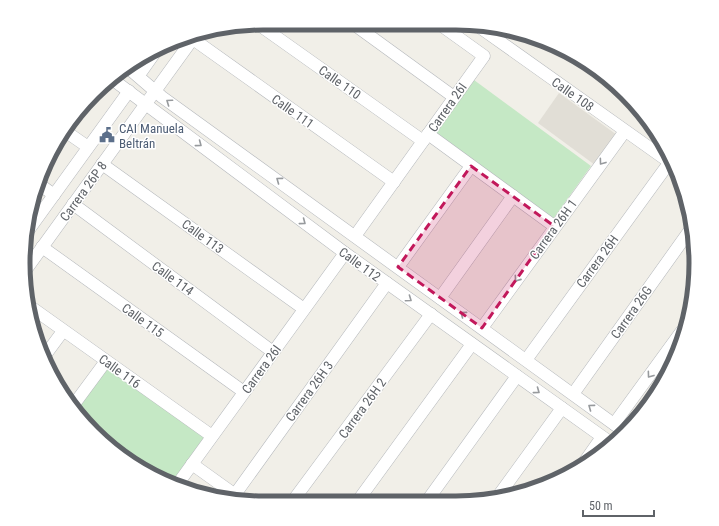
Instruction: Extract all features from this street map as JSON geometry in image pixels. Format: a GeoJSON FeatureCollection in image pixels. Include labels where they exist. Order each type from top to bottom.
{"type":"FeatureCollection","features":[{"type":"Feature","properties":{"kind":"street","name":"Calle 110"},"geometry":{"type":"LineString","coordinates":[[267,30],[426,138],[471,166],[554,226]]}},
{"type":"Feature","properties":{"kind":"street"},"geometry":{"type":"LineString","coordinates":[[362,30],[454,97]]}},
{"type":"Feature","properties":{"kind":"street"},"geometry":{"type":"LineString","coordinates":[[448,30],[464,42],[473,30]]}},
{"type":"Feature","properties":{"kind":"street","name":"Calle 108"},"geometry":{"type":"LineString","coordinates":[[485,32],[664,159]]}},
{"type":"Feature","properties":{"kind":"street","name":"Calle 111"},"geometry":{"type":"LineString","coordinates":[[199,39],[394,182]]}},
{"type":"Feature","properties":{"kind":"street","name":"Carrera 26P 8"},"geometry":{"type":"LineString","coordinates":[[30,264],[191,41]]}},
{"type":"Feature","properties":{"kind":"street","name":"Carrera 26I"},"geometry":{"type":"LineString","coordinates":[[355,236],[484,56],[464,42]]}},
{"type":"Feature","properties":{"kind":"street"},"geometry":{"type":"LineString","coordinates":[[139,75],[151,59]]}},
{"type":"Feature","properties":{"kind":"street","name":"Calle 112"},"geometry":{"type":"LineString","coordinates":[[132,70],[155,91],[618,427]]}},
{"type":"Feature","properties":{"kind":"street","name":"Calle 112"},"geometry":{"type":"LineString","coordinates":[[116,82],[345,254],[607,440]]}},
{"type":"Feature","properties":{"kind":"street","name":"Carrera 26P 8"},"geometry":{"type":"LineString","coordinates":[[33,222],[129,91]]}},
{"type":"Feature","properties":{"kind":"street","name":"Carrera 26H 1"},"geometry":{"type":"LineString","coordinates":[[482,328],[554,226],[625,130]]}},
{"type":"Feature","properties":{"kind":"street"},"geometry":{"type":"LineString","coordinates":[[69,134],[88,147]]}},
{"type":"Feature","properties":{"kind":"street","name":"Calle 113"},"geometry":{"type":"LineString","coordinates":[[102,164],[304,309]]}},
{"type":"Feature","properties":{"kind":"street","name":"Carrera 26H"},"geometry":{"type":"LineString","coordinates":[[526,360],[667,165]]}},
{"type":"Feature","properties":{"kind":"street"},"geometry":{"type":"LineString","coordinates":[[398,267],[471,166]]}},
{"type":"Feature","properties":{"kind":"street"},"geometry":{"type":"LineString","coordinates":[[43,187],[54,195]]}},
{"type":"Feature","properties":{"kind":"street"},"geometry":{"type":"LineString","coordinates":[[440,298],[513,196]]}},
{"type":"Feature","properties":{"kind":"street","name":"Calle 114"},"geometry":{"type":"LineString","coordinates":[[74,204],[274,352]]}},
{"type":"Feature","properties":{"kind":"street","name":"Carrera 26G"},"geometry":{"type":"LineString","coordinates":[[573,394],[687,234]]}},
{"type":"Feature","properties":{"kind":"street","name":"Calle 115"},"geometry":{"type":"LineString","coordinates":[[42,248],[244,392]]}},
{"type":"Feature","properties":{"kind":"street","name":"Carrera 26I"},"geometry":{"type":"LineString","coordinates":[[180,481],[345,254]]}},
{"type":"Feature","properties":{"kind":"street","name":"Carrera 26H 3"},"geometry":{"type":"LineString","coordinates":[[235,494],[387,283]]}},
{"type":"Feature","properties":{"kind":"street","name":"Calle 116"},"geometry":{"type":"LineString","coordinates":[[35,311],[212,436]]}},
{"type":"Feature","properties":{"kind":"street","name":"Carrera 26H 2"},"geometry":{"type":"LineString","coordinates":[[296,496],[431,314]]}},
{"type":"Feature","properties":{"kind":"street"},"geometry":{"type":"LineString","coordinates":[[48,351],[63,330]]}},
{"type":"Feature","properties":{"kind":"street"},"geometry":{"type":"LineString","coordinates":[[618,427],[677,338]]}},
{"type":"Feature","properties":{"kind":"street"},"geometry":{"type":"LineString","coordinates":[[360,496],[472,344]]}},
{"type":"Feature","properties":{"kind":"street"},"geometry":{"type":"LineString","coordinates":[[76,402],[106,361]]}},
{"type":"Feature","properties":{"kind":"street"},"geometry":{"type":"LineString","coordinates":[[431,496],[517,376]]}},
{"type":"Feature","properties":{"kind":"street"},"geometry":{"type":"LineString","coordinates":[[501,492],[562,408]]}},
{"type":"Feature","properties":{"kind":"street"},"geometry":{"type":"LineString","coordinates":[[192,464],[229,493]]}},
{"type":"Feature","properties":{"kind":"highlighted area"},"geometry":{"type":"Polygon","coordinates":[[[471,166],[554,226],[482,328],[398,267],[471,166]]]}},
{"type":"Feature","properties":{"kind":"shaded area"},"geometry":{"type":"Polygon","coordinates":[[[559,93],[617,135],[595,165],[538,123],[559,93]]]}},
{"type":"Feature","properties":{"kind":"green space"},"geometry":{"type":"Polygon","coordinates":[[[474,80],[591,166],[553,219],[436,133],[474,80]]]}},
{"type":"Feature","properties":{"kind":"green space"},"geometry":{"type":"Polygon","coordinates":[[[106,361],[212,436],[180,481],[146,465],[121,448],[98,428],[77,403],[106,361]]]}},
{"type":"Feature","properties":{"kind":"place","name":"CAI Manuela Beltrán"},"geometry":{"type":"Point","coordinates":[107,135]}}]}
